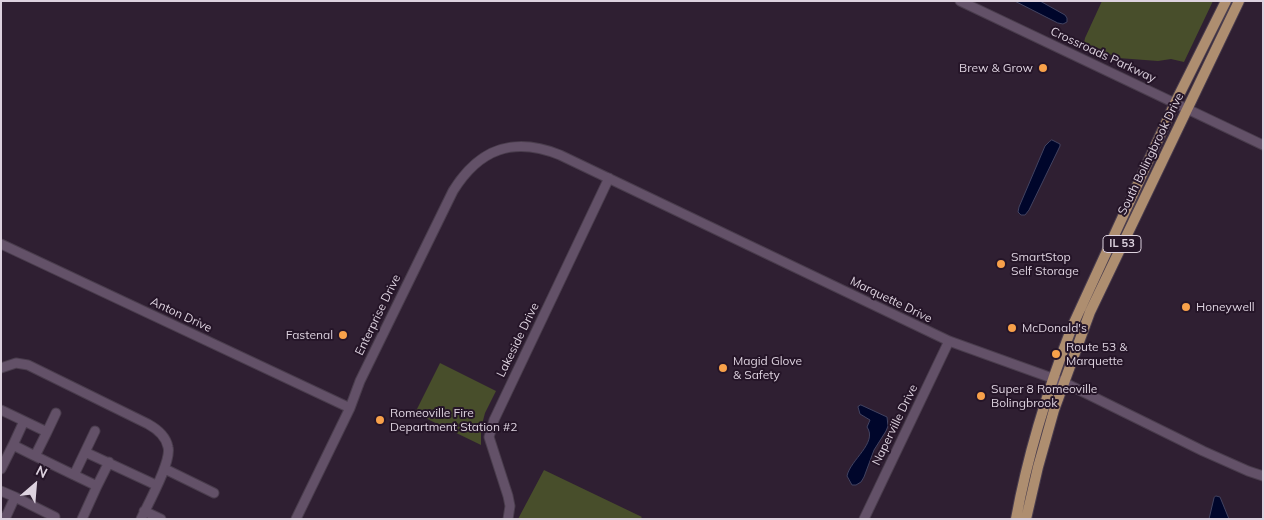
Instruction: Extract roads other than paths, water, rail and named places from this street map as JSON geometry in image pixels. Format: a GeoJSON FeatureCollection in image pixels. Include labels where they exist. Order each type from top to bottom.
{"type":"FeatureCollection","features":[{"type":"Feature","properties":{"kind":"main road","name":"South Bolingbrook Drive"},"geometry":{"type":"LineString","coordinates":[[1016,519],[1032,448],[1058,380],[1082,303],[1175,103],[1226,1]]}},
{"type":"Feature","properties":{"kind":"main road","name":"South Bolingbrook Drive"},"geometry":{"type":"LineString","coordinates":[[1026,519],[1058,380],[1238,1]]}},
{"type":"Feature","properties":{"kind":"street","name":"Crossroads Parkway"},"geometry":{"type":"LineString","coordinates":[[960,1],[1263,145]]}},
{"type":"Feature","properties":{"kind":"street","name":"Marquette Drive"},"geometry":{"type":"LineString","coordinates":[[511,147],[534,146],[547,150],[949,341],[1058,380],[1203,451],[1248,472],[1263,476]]}},
{"type":"Feature","properties":{"kind":"street","name":"Enterprise Drive"},"geometry":{"type":"LineString","coordinates":[[296,519],[432,231],[457,185],[477,162],[492,153],[511,147]]}},
{"type":"Feature","properties":{"kind":"street","name":"Lakeside Drive"},"geometry":{"type":"LineString","coordinates":[[508,519],[510,506],[508,496],[489,437],[494,420],[609,178]]}},
{"type":"Feature","properties":{"kind":"street","name":"Anton Drive"},"geometry":{"type":"LineString","coordinates":[[1,244],[350,408]]}},
{"type":"Feature","properties":{"kind":"street","name":"Naperville Drive"},"geometry":{"type":"LineString","coordinates":[[864,519],[949,341]]}},
{"type":"Feature","properties":{"kind":"street"},"geometry":{"type":"LineString","coordinates":[[1,368],[16,363],[28,365],[158,430],[169,447],[164,469],[143,515],[161,519]]}},
{"type":"Feature","properties":{"kind":"street"},"geometry":{"type":"LineString","coordinates":[[1,410],[46,432]]}},
{"type":"Feature","properties":{"kind":"street"},"geometry":{"type":"LineString","coordinates":[[35,456],[56,413]]}},
{"type":"Feature","properties":{"kind":"street"},"geometry":{"type":"LineString","coordinates":[[1,469],[24,421]]}},
{"type":"Feature","properties":{"kind":"street"},"geometry":{"type":"LineString","coordinates":[[74,475],[95,431]]}},
{"type":"Feature","properties":{"kind":"street"},"geometry":{"type":"LineString","coordinates":[[13,445],[98,486]]}},
{"type":"Feature","properties":{"kind":"street"},"geometry":{"type":"LineString","coordinates":[[86,452],[156,485]]}},
{"type":"Feature","properties":{"kind":"street"},"geometry":{"type":"LineString","coordinates":[[82,519],[109,462]]}},
{"type":"Feature","properties":{"kind":"street"},"geometry":{"type":"LineString","coordinates":[[164,469],[214,493]]}},
{"type":"Feature","properties":{"kind":"street"},"geometry":{"type":"LineString","coordinates":[[1,491],[56,518]]}},
{"type":"Feature","properties":{"kind":"street"},"geometry":{"type":"LineString","coordinates":[[1,517],[5,519],[16,498]]}},
{"type":"Feature","properties":{"kind":"water"},"geometry":{"type":"Polygon","coordinates":[[[1015,1],[1040,1],[1065,15],[1067,22],[1063,24],[1058,23],[1015,1]]]}},
{"type":"Feature","properties":{"kind":"water"},"geometry":{"type":"Polygon","coordinates":[[[1052,140],[1060,144],[1060,146],[1029,210],[1025,215],[1021,215],[1018,212],[1019,207],[1045,146],[1052,140]]]}},
{"type":"Feature","properties":{"kind":"water"},"geometry":{"type":"Polygon","coordinates":[[[861,405],[887,417],[888,426],[874,450],[861,482],[852,485],[847,476],[849,470],[869,439],[867,427],[870,420],[860,414],[858,407],[861,405]]]}},
{"type":"Feature","properties":{"kind":"water"},"geometry":{"type":"Polygon","coordinates":[[[1216,496],[1220,497],[1229,519],[1209,519],[1216,496]]]}},
{"type":"Feature","properties":{"kind":"place","name":"Brew & Grow"},"geometry":{"type":"Point","coordinates":[1043,68]}},
{"type":"Feature","properties":{"kind":"place","name":"SmartStop Self Storage"},"geometry":{"type":"Point","coordinates":[1001,264]}},
{"type":"Feature","properties":{"kind":"place","name":"Honeywell"},"geometry":{"type":"Point","coordinates":[1186,307]}},
{"type":"Feature","properties":{"kind":"place","name":"McDonald's"},"geometry":{"type":"Point","coordinates":[1012,328]}},
{"type":"Feature","properties":{"kind":"place","name":"Fastenal"},"geometry":{"type":"Point","coordinates":[343,335]}},
{"type":"Feature","properties":{"kind":"place","name":"Route 53 & Marquette"},"geometry":{"type":"Point","coordinates":[1056,354]}},
{"type":"Feature","properties":{"kind":"place","name":"Magid Glove & Safety"},"geometry":{"type":"Point","coordinates":[723,368]}},
{"type":"Feature","properties":{"kind":"place","name":"Super 8 Romeoville Bolingbrook"},"geometry":{"type":"Point","coordinates":[981,396]}},
{"type":"Feature","properties":{"kind":"place","name":"Romeoville Fire Department Station #2"},"geometry":{"type":"Point","coordinates":[380,420]}}]}
